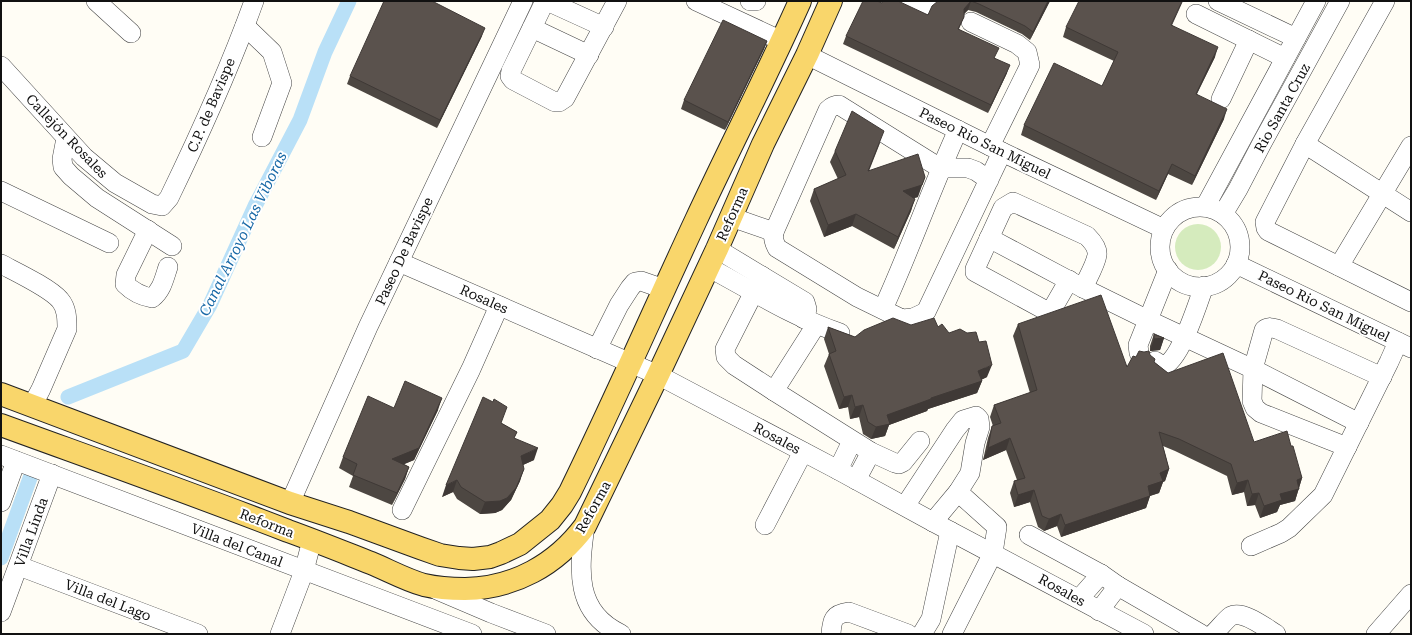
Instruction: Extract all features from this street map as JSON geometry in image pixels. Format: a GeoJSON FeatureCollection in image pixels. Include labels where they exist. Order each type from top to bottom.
{"type":"FeatureCollection","features":[{"type":"Feature","properties":{"kind":"main road","name":"Reforma"},"geometry":{"type":"LineString","coordinates":[[1,394],[290,503],[440,555],[473,559],[490,557],[520,544],[535,534],[550,520],[562,505],[574,485],[744,117],[800,1]]}},
{"type":"Feature","properties":{"kind":"main road"},"geometry":{"type":"LineString","coordinates":[[810,50],[801,40],[800,35],[814,1]]}},
{"type":"Feature","properties":{"kind":"main road","name":"Reforma"},"geometry":{"type":"LineString","coordinates":[[1,424],[238,511],[424,585],[464,589],[485,588],[526,576],[545,565],[574,541],[585,526],[713,258],[763,144],[810,50],[831,1]]}},
{"type":"Feature","properties":{"kind":"main road"},"geometry":{"type":"LineString","coordinates":[[763,144],[752,136],[751,131],[772,74],[778,49]]}},
{"type":"Feature","properties":{"kind":"main road"},"geometry":{"type":"LineString","coordinates":[[238,511],[246,486]]}},
{"type":"Feature","properties":{"kind":"street"},"geometry":{"type":"LineString","coordinates":[[96,1],[131,33]]}},
{"type":"Feature","properties":{"kind":"street","name":"C.P. de Bavispe"},"geometry":{"type":"LineString","coordinates":[[162,206],[169,198],[199,136],[254,1]]}},
{"type":"Feature","properties":{"kind":"street","name":"Paseo De Bavispe"},"geometry":{"type":"LineString","coordinates":[[290,503],[368,327],[523,1]]}},
{"type":"Feature","properties":{"kind":"street"},"geometry":{"type":"LineString","coordinates":[[604,27],[546,1],[510,71],[510,76],[513,80],[555,102],[559,102],[565,98],[604,27],[617,1]]}},
{"type":"Feature","properties":{"kind":"street"},"geometry":{"type":"LineString","coordinates":[[696,1],[778,49]]}},
{"type":"Feature","properties":{"kind":"street"},"geometry":{"type":"LineString","coordinates":[[750,1],[756,1]]}},
{"type":"Feature","properties":{"kind":"street"},"geometry":{"type":"LineString","coordinates":[[907,1],[917,6],[923,6],[928,1]]}},
{"type":"Feature","properties":{"kind":"street"},"geometry":{"type":"LineString","coordinates":[[1218,1],[1296,38]]}},
{"type":"Feature","properties":{"kind":"street","name":"Rio Santa Cruz"},"geometry":{"type":"LineString","coordinates":[[1205,207],[1316,1]]}},
{"type":"Feature","properties":{"kind":"street","name":"Rio Santa Cruz"},"geometry":{"type":"LineString","coordinates":[[1223,214],[1340,1]]}},
{"type":"Feature","properties":{"kind":"street"},"geometry":{"type":"LineString","coordinates":[[1386,1],[1305,144],[1266,222],[1266,228],[1268,232],[1411,302]]}},
{"type":"Feature","properties":{"kind":"street"},"geometry":{"type":"LineString","coordinates":[[1196,14],[1285,58]]}},
{"type":"Feature","properties":{"kind":"street"},"geometry":{"type":"LineString","coordinates":[[971,22],[1017,44],[1027,52],[1030,65],[996,149],[989,180],[926,312],[913,318],[902,319],[857,297],[777,248],[773,238],[774,232],[828,110],[832,106],[839,105],[940,168],[968,168],[976,171],[989,180]]}},
{"type":"Feature","properties":{"kind":"street"},"geometry":{"type":"LineString","coordinates":[[245,26],[272,52],[282,83],[262,137]]}},
{"type":"Feature","properties":{"kind":"street"},"geometry":{"type":"LineString","coordinates":[[532,28],[589,54]]}},
{"type":"Feature","properties":{"kind":"street"},"geometry":{"type":"LineString","coordinates":[[1221,99],[1249,40]]}},
{"type":"Feature","properties":{"kind":"street","name":"Paseo Rio San Miguel"},"geometry":{"type":"LineString","coordinates":[[810,50],[958,130],[1164,229]]}},
{"type":"Feature","properties":{"kind":"street","name":"Callejón Rosales"},"geometry":{"type":"LineString","coordinates":[[1,66],[84,157],[115,183],[152,204],[162,206]]}},
{"type":"Feature","properties":{"kind":"street"},"geometry":{"type":"LineString","coordinates":[[883,309],[902,268],[940,168],[958,130]]}},
{"type":"Feature","properties":{"kind":"street"},"geometry":{"type":"LineString","coordinates":[[66,138],[62,159],[63,167],[71,176],[97,198],[172,246]]}},
{"type":"Feature","properties":{"kind":"street"},"geometry":{"type":"LineString","coordinates":[[1305,144],[1411,212]]}},
{"type":"Feature","properties":{"kind":"street"},"geometry":{"type":"LineString","coordinates":[[1339,266],[1411,146]]}},
{"type":"Feature","properties":{"kind":"street"},"geometry":{"type":"LineString","coordinates":[[1,191],[110,243]]}},
{"type":"Feature","properties":{"kind":"street"},"geometry":{"type":"LineString","coordinates":[[1012,202],[1087,236],[1092,241],[1096,248],[1097,254],[1076,284],[1052,309],[1047,310],[975,272],[975,269],[1003,208],[1012,202]]}},
{"type":"Feature","properties":{"kind":"street"},"geometry":{"type":"LineString","coordinates":[[1192,207],[1214,209],[1223,214],[1232,223],[1238,236],[1240,250],[1236,264],[1228,275],[1217,283],[1204,286],[1190,285],[1178,280],[1168,270],[1162,258],[1160,245],[1164,229],[1170,220],[1180,212],[1192,207]]}},
{"type":"Feature","properties":{"kind":"street"},"geometry":{"type":"LineString","coordinates":[[731,217],[774,232]]}},
{"type":"Feature","properties":{"kind":"street"},"geometry":{"type":"LineString","coordinates":[[148,230],[126,275],[125,284],[132,291],[141,296],[152,298],[157,294],[162,286],[168,268]]}},
{"type":"Feature","properties":{"kind":"street"},"geometry":{"type":"LineString","coordinates":[[989,238],[1076,284],[1185,338],[1253,369],[1359,423]]}},
{"type":"Feature","properties":{"kind":"street"},"geometry":{"type":"LineString","coordinates":[[713,258],[758,283],[810,322],[840,333]]}},
{"type":"Feature","properties":{"kind":"street","name":"Rosales"},"geometry":{"type":"LineString","coordinates":[[399,262],[658,375],[1144,634]]}},
{"type":"Feature","properties":{"kind":"street"},"geometry":{"type":"LineString","coordinates":[[1,264],[53,293],[60,300],[66,312],[67,329],[32,406]]}},
{"type":"Feature","properties":{"kind":"street","name":"Paseo Rio San Miguel"},"geometry":{"type":"LineString","coordinates":[[1236,264],[1404,345]]}},
{"type":"Feature","properties":{"kind":"street"},"geometry":{"type":"LineString","coordinates":[[1168,270],[1138,345],[1147,357],[1163,366],[1167,365],[1185,338],[1204,286]]}},
{"type":"Feature","properties":{"kind":"street"},"geometry":{"type":"LineString","coordinates":[[597,349],[619,305],[634,282],[641,281],[664,289]]}},
{"type":"Feature","properties":{"kind":"street"},"geometry":{"type":"LineString","coordinates":[[758,283],[725,349],[726,357],[734,365],[852,441],[870,452],[890,461],[899,464],[903,462],[920,441]]}},
{"type":"Feature","properties":{"kind":"street"},"geometry":{"type":"LineString","coordinates":[[402,510],[471,369],[499,306]]}},
{"type":"Feature","properties":{"kind":"street"},"geometry":{"type":"LineString","coordinates":[[774,391],[810,322]]}},
{"type":"Feature","properties":{"kind":"street"},"geometry":{"type":"LineString","coordinates":[[1347,447],[1261,413],[1255,408],[1252,401],[1253,369],[1264,330],[1270,327],[1277,329],[1382,377]]}},
{"type":"Feature","properties":{"kind":"street"},"geometry":{"type":"LineString","coordinates":[[1251,546],[1281,534],[1290,528],[1323,496],[1382,377],[1404,345]]}},
{"type":"Feature","properties":{"kind":"street"},"geometry":{"type":"LineString","coordinates":[[905,506],[955,430],[963,420],[976,416],[979,419],[980,427],[975,443],[970,473],[958,492],[933,522]]}},
{"type":"Feature","properties":{"kind":"street"},"geometry":{"type":"LineString","coordinates":[[838,470],[852,441]]}},
{"type":"Feature","properties":{"kind":"street"},"geometry":{"type":"LineString","coordinates":[[765,525],[804,452]]}},
{"type":"Feature","properties":{"kind":"street"},"geometry":{"type":"LineString","coordinates":[[856,480],[870,452]]}},
{"type":"Feature","properties":{"kind":"street"},"geometry":{"type":"LineString","coordinates":[[1,502],[9,458]]}},
{"type":"Feature","properties":{"kind":"street","name":"Villa del Canal"},"geometry":{"type":"LineString","coordinates":[[9,458],[472,634]]}},
{"type":"Feature","properties":{"kind":"street","name":"Villa Linda"},"geometry":{"type":"LineString","coordinates":[[1,612],[52,474]]}},
{"type":"Feature","properties":{"kind":"street"},"geometry":{"type":"LineString","coordinates":[[952,634],[993,553],[997,527],[958,492]]}},
{"type":"Feature","properties":{"kind":"street"},"geometry":{"type":"LineString","coordinates":[[585,526],[580,572],[583,590],[592,612],[609,631]]}},
{"type":"Feature","properties":{"kind":"street"},"geometry":{"type":"LineString","coordinates":[[922,634],[931,618],[950,531]]}},
{"type":"Feature","properties":{"kind":"street"},"geometry":{"type":"LineString","coordinates":[[1029,535],[1101,574],[1118,586],[1201,634]]}},
{"type":"Feature","properties":{"kind":"street"},"geometry":{"type":"LineString","coordinates":[[280,634],[304,571],[312,540]]}},
{"type":"Feature","properties":{"kind":"street","name":"Villa del Lago"},"geometry":{"type":"LineString","coordinates":[[18,566],[198,634]]}},
{"type":"Feature","properties":{"kind":"street"},"geometry":{"type":"LineString","coordinates":[[1079,599],[1101,574]]}},
{"type":"Feature","properties":{"kind":"street"},"geometry":{"type":"LineString","coordinates":[[424,585],[546,634]]}},
{"type":"Feature","properties":{"kind":"street"},"geometry":{"type":"LineString","coordinates":[[1100,611],[1118,586]]}},
{"type":"Feature","properties":{"kind":"street"},"geometry":{"type":"LineString","coordinates":[[1376,634],[1411,594]]}},
{"type":"Feature","properties":{"kind":"street"},"geometry":{"type":"LineString","coordinates":[[831,634],[834,618],[840,613],[849,612],[908,634]]}},
{"type":"Feature","properties":{"kind":"street"},"geometry":{"type":"LineString","coordinates":[[1213,634],[1231,616],[1240,614],[1250,618],[1276,634]]}},
{"type":"Feature","properties":{"kind":"green space"},"geometry":{"type":"Polygon","coordinates":[[[1198,224],[1211,228],[1217,234],[1221,247],[1217,260],[1211,266],[1198,270],[1185,266],[1179,260],[1175,247],[1179,234],[1185,228],[1198,224]]]}},
{"type":"Feature","properties":{"kind":"building"},"geometry":{"type":"Polygon","coordinates":[[[384,1],[432,1],[485,28],[440,120],[350,76],[384,1]]]}},
{"type":"Feature","properties":{"kind":"building"},"geometry":{"type":"Polygon","coordinates":[[[863,1],[877,1],[882,3],[883,1],[898,1],[928,15],[932,6],[938,1],[971,1],[964,9],[964,17],[958,29],[999,48],[994,58],[1010,65],[991,105],[846,36],[863,1]]]}},
{"type":"Feature","properties":{"kind":"building"},"geometry":{"type":"Polygon","coordinates":[[[971,1],[1048,1],[1033,32],[1025,26],[971,1]]]}},
{"type":"Feature","properties":{"kind":"building"},"geometry":{"type":"Polygon","coordinates":[[[1079,1],[1182,1],[1171,25],[1218,47],[1196,94],[1227,109],[1195,176],[1172,164],[1159,191],[1024,125],[1054,63],[1102,86],[1118,52],[1066,27],[1079,1]]]}},
{"type":"Feature","properties":{"kind":"building"},"geometry":{"type":"Polygon","coordinates":[[[723,20],[767,41],[728,122],[684,100],[723,20]]]}},
{"type":"Feature","properties":{"kind":"building"},"geometry":{"type":"Polygon","coordinates":[[[852,111],[884,131],[868,171],[918,154],[925,177],[922,185],[903,191],[915,199],[898,237],[856,214],[828,225],[814,189],[846,175],[835,151],[852,111]]]}},
{"type":"Feature","properties":{"kind":"building"},"geometry":{"type":"Polygon","coordinates":[[[1101,295],[1127,367],[1133,356],[1136,357],[1139,351],[1149,351],[1150,355],[1155,359],[1154,362],[1168,373],[1223,353],[1254,442],[1287,431],[1302,478],[1297,480],[1299,489],[1280,494],[1282,500],[1264,506],[1259,493],[1252,494],[1248,480],[1237,483],[1231,464],[1179,439],[1159,432],[1169,469],[1160,473],[1163,481],[1148,486],[1150,496],[1065,525],[1061,514],[1049,519],[1042,516],[1034,490],[1018,495],[1014,481],[1025,478],[1010,438],[988,448],[992,426],[1001,423],[994,405],[1037,390],[1018,324],[1101,295]]]}},
{"type":"Feature","properties":{"kind":"building"},"geometry":{"type":"Polygon","coordinates":[[[893,318],[911,325],[934,318],[938,327],[942,324],[949,333],[960,329],[967,333],[976,332],[979,342],[986,341],[992,365],[978,371],[982,381],[887,415],[890,424],[876,427],[868,422],[863,405],[855,407],[852,395],[844,397],[829,354],[836,351],[828,327],[855,337],[864,330],[893,318]]]}},
{"type":"Feature","properties":{"kind":"building"},"geometry":{"type":"Polygon","coordinates":[[[1154,334],[1156,335],[1164,338],[1154,339],[1154,334]]]}},
{"type":"Feature","properties":{"kind":"building"},"geometry":{"type":"Polygon","coordinates":[[[405,381],[442,398],[419,448],[392,459],[409,467],[397,493],[353,475],[357,464],[343,457],[368,396],[394,408],[405,381]]]}},
{"type":"Feature","properties":{"kind":"building"},"geometry":{"type":"Polygon","coordinates":[[[483,397],[493,402],[494,399],[507,407],[501,423],[517,432],[514,438],[538,448],[521,456],[524,469],[516,488],[507,498],[500,501],[485,502],[461,487],[457,480],[446,485],[483,397]]]}},
{"type":"Feature","properties":{"kind":"waterway","name":"Canal Arroyo Las Viboras"},"geometry":{"type":"LineString","coordinates":[[68,397],[183,351],[210,305],[255,206],[300,120],[325,52],[349,1]]}},
{"type":"Feature","properties":{"kind":"waterway","name":"Canal Arroyo Las Viboras"},"geometry":{"type":"LineString","coordinates":[[1,558],[30,478]]}}]}
